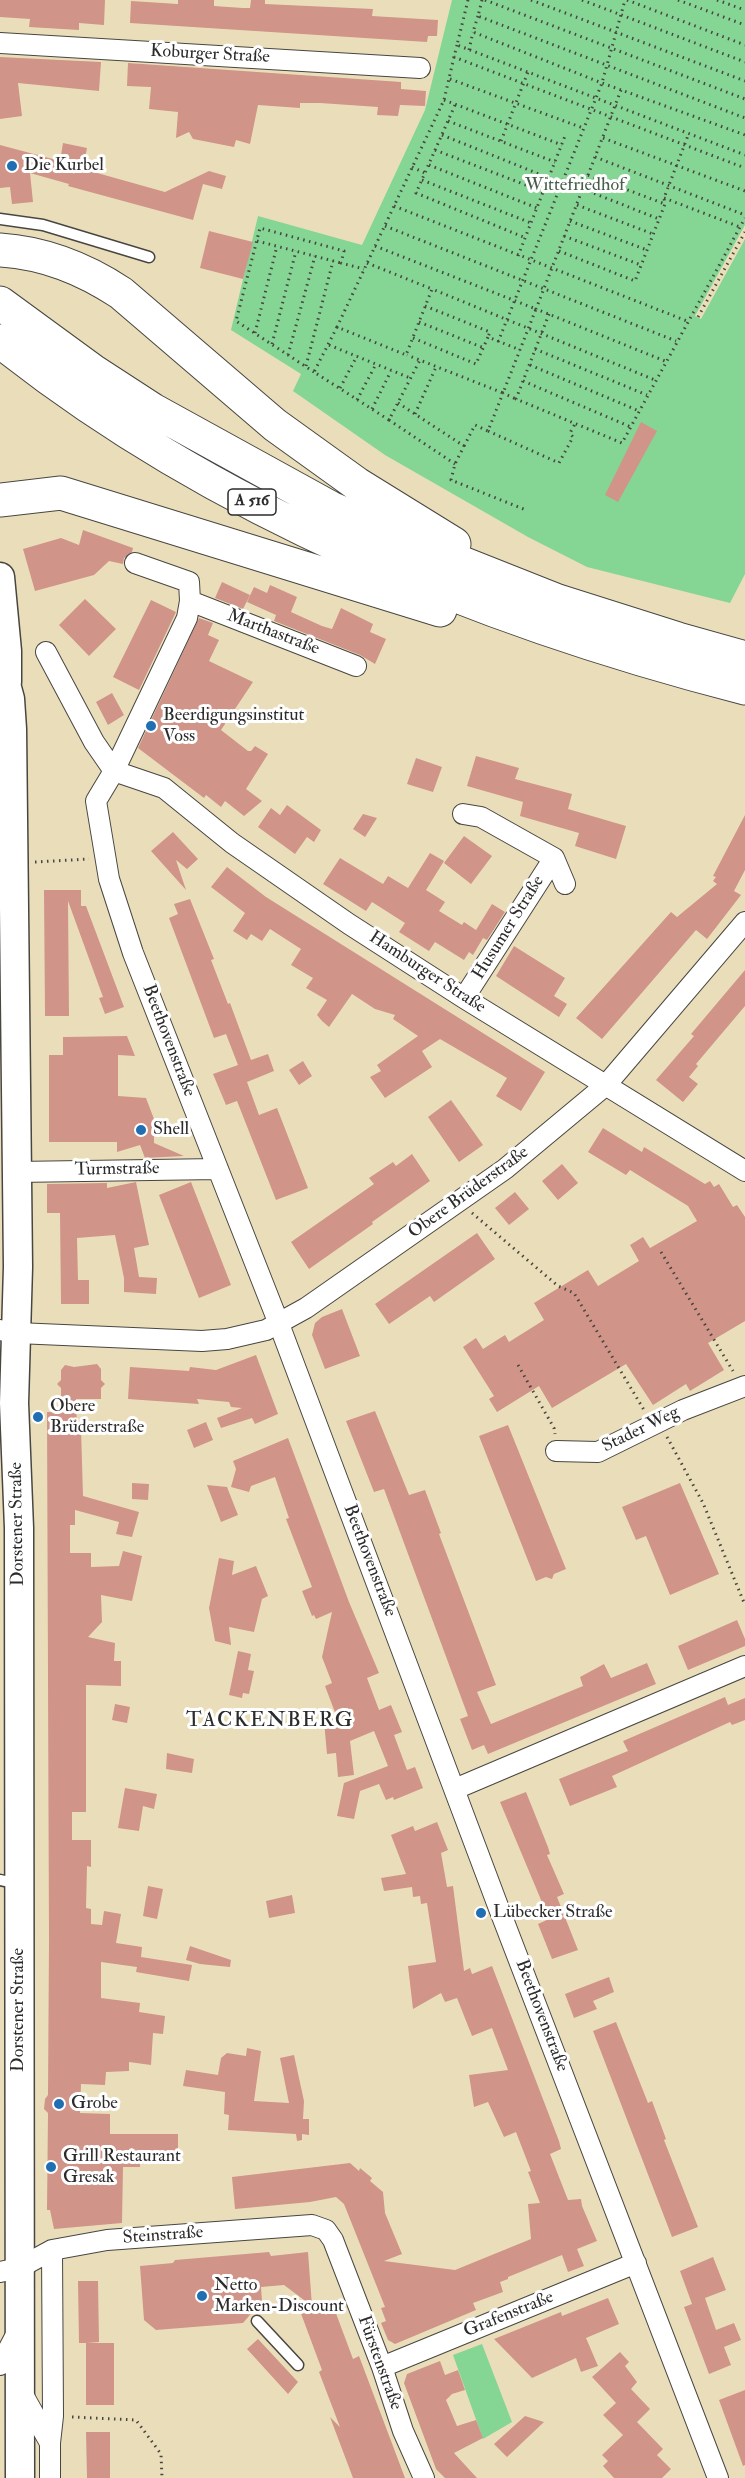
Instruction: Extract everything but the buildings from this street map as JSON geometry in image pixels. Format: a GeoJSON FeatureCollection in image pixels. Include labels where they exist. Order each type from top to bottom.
{"type":"FeatureCollection","features":[{"type":"Feature","properties":{"kind":"highway"},"geometry":{"type":"LineString","coordinates":[[0,250],[39,255],[73,265],[121,292],[275,425],[315,456],[412,518],[530,607]]}},
{"type":"Feature","properties":{"kind":"highway","name":"A 516"},"geometry":{"type":"LineString","coordinates":[[0,303],[93,371],[153,410],[331,508],[399,538],[530,607],[667,668],[745,688]]}},
{"type":"Feature","properties":{"kind":"highway","name":"A 516"},"geometry":{"type":"LineString","coordinates":[[0,341],[48,380],[179,462],[316,535],[383,565],[530,607],[657,633],[745,657]]}},
{"type":"Feature","properties":{"kind":"highway"},"geometry":{"type":"LineString","coordinates":[[0,500],[61,493],[443,610],[530,607]]}},
{"type":"Feature","properties":{"kind":"main road","name":"Dorstener Straße"},"geometry":{"type":"LineString","coordinates":[[0,578],[8,651],[4,673],[12,714],[14,863],[8,1140],[16,1172],[8,1331],[14,1403],[19,1528],[10,1882],[9,2270],[20,2328],[20,2478]]}},
{"type":"Feature","properties":{"kind":"street","name":"Koburger Straße"},"geometry":{"type":"LineString","coordinates":[[0,43],[420,68]]}},
{"type":"Feature","properties":{"kind":"street"},"geometry":{"type":"LineString","coordinates":[[46,652],[94,742],[114,771],[187,618],[190,601],[189,582],[135,563]]}},
{"type":"Feature","properties":{"kind":"street","name":"Marthastraße"},"geometry":{"type":"LineString","coordinates":[[190,601],[356,666]]}},
{"type":"Feature","properties":{"kind":"street","name":"Beethovenstraße"},"geometry":{"type":"LineString","coordinates":[[114,771],[96,801],[109,879],[133,953],[279,1324],[718,2478]]}},
{"type":"Feature","properties":{"kind":"street","name":"Hamburger Straße"},"geometry":{"type":"LineString","coordinates":[[114,771],[164,788],[232,843],[349,924],[745,1171]]}},
{"type":"Feature","properties":{"kind":"street","name":"Husumer Straße"},"geometry":{"type":"LineString","coordinates":[[463,814],[480,817],[554,858],[565,884]]}},
{"type":"Feature","properties":{"kind":"street","name":"Husumer Straße"},"geometry":{"type":"LineString","coordinates":[[465,998],[554,858]]}},
{"type":"Feature","properties":{"kind":"street","name":"Obere Brüderstraße"},"geometry":{"type":"LineString","coordinates":[[8,1331],[202,1341],[254,1335],[279,1324],[306,1308],[505,1169],[606,1085],[745,922]]}},
{"type":"Feature","properties":{"kind":"street","name":"Turmstraße"},"geometry":{"type":"LineString","coordinates":[[16,1172],[218,1169]]}},
{"type":"Feature","properties":{"kind":"street","name":"Stader Weg"},"geometry":{"type":"LineString","coordinates":[[556,1451],[598,1452],[683,1410],[744,1386]]}},
{"type":"Feature","properties":{"kind":"street"},"geometry":{"type":"LineString","coordinates":[[455,1789],[745,1666]]}},
{"type":"Feature","properties":{"kind":"street","name":"Steinstraße"},"geometry":{"type":"LineString","coordinates":[[9,2270],[52,2250],[125,2238],[312,2225]]}},
{"type":"Feature","properties":{"kind":"street","name":"Fürstenstraße"},"geometry":{"type":"LineString","coordinates":[[312,2225],[326,2230],[333,2240],[382,2367],[403,2431],[424,2478]]}},
{"type":"Feature","properties":{"kind":"street","name":"Dorstener Straße"},"geometry":{"type":"LineString","coordinates":[[50,2478],[53,2416],[52,2250]]}},
{"type":"Feature","properties":{"kind":"street","name":"Grafenstraße"},"geometry":{"type":"LineString","coordinates":[[382,2367],[636,2263]]}},
{"type":"Feature","properties":{"kind":"street","name":"Dorstener Straße"},"geometry":{"type":"LineString","coordinates":[[0,2365],[20,2328]]}},
{"type":"Feature","properties":{"kind":"street","name":"Dorstener Straße"},"geometry":{"type":"LineString","coordinates":[[20,2389],[50,2443]]}},
{"type":"Feature","properties":{"kind":"lane"},"geometry":{"type":"LineString","coordinates":[[0,219],[43,225],[149,257]]}},
{"type":"Feature","properties":{"kind":"lane"},"geometry":{"type":"LineString","coordinates":[[257,2321],[298,2365]]}},
{"type":"Feature","properties":{"kind":"path"},"geometry":{"type":"LineString","coordinates":[[314,372],[329,345],[444,100],[468,0]]}},
{"type":"Feature","properties":{"kind":"path"},"geometry":{"type":"LineString","coordinates":[[469,50],[484,0],[745,99]]}},
{"type":"Feature","properties":{"kind":"path"},"geometry":{"type":"LineString","coordinates":[[531,0],[745,81]]}},
{"type":"Feature","properties":{"kind":"path"},"geometry":{"type":"LineString","coordinates":[[582,0],[745,62]]}},
{"type":"Feature","properties":{"kind":"path"},"geometry":{"type":"LineString","coordinates":[[498,342],[602,83],[626,0],[745,45]]}},
{"type":"Feature","properties":{"kind":"path"},"geometry":{"type":"LineString","coordinates":[[678,0],[745,25]]}},
{"type":"Feature","properties":{"kind":"path"},"geometry":{"type":"LineString","coordinates":[[717,0],[745,10]]}},
{"type":"Feature","properties":{"kind":"path"},"geometry":{"type":"LineString","coordinates":[[478,16],[745,118]]}},
{"type":"Feature","properties":{"kind":"path"},"geometry":{"type":"LineString","coordinates":[[473,32],[602,83],[745,135]]}},
{"type":"Feature","properties":{"kind":"path"},"geometry":{"type":"LineString","coordinates":[[457,45],[745,154]]}},
{"type":"Feature","properties":{"kind":"path"},"geometry":{"type":"LineString","coordinates":[[454,57],[745,168]]}},
{"type":"Feature","properties":{"kind":"path"},"geometry":{"type":"LineString","coordinates":[[501,141],[528,72]]}},
{"type":"Feature","properties":{"kind":"path"},"geometry":{"type":"LineString","coordinates":[[449,78],[583,128]]}},
{"type":"Feature","properties":{"kind":"path"},"geometry":{"type":"LineString","coordinates":[[488,431],[621,90]]}},
{"type":"Feature","properties":{"kind":"path"},"geometry":{"type":"LineString","coordinates":[[444,100],[562,145]]}},
{"type":"Feature","properties":{"kind":"path"},"geometry":{"type":"LineString","coordinates":[[455,105],[416,193],[526,238]]}},
{"type":"Feature","properties":{"kind":"path"},"geometry":{"type":"LineString","coordinates":[[448,121],[555,162]]}},
{"type":"Feature","properties":{"kind":"path"},"geometry":{"type":"LineString","coordinates":[[559,251],[635,281],[689,134]]}},
{"type":"Feature","properties":{"kind":"path"},"geometry":{"type":"LineString","coordinates":[[442,135],[549,178]]}},
{"type":"Feature","properties":{"kind":"path"},"geometry":{"type":"LineString","coordinates":[[518,256],[566,136]]}},
{"type":"Feature","properties":{"kind":"path"},"geometry":{"type":"LineString","coordinates":[[603,138],[745,191]]}},
{"type":"Feature","properties":{"kind":"path"},"geometry":{"type":"LineString","coordinates":[[435,150],[544,192]]}},
{"type":"Feature","properties":{"kind":"path"},"geometry":{"type":"LineString","coordinates":[[337,327],[622,443],[745,216],[595,157]]}},
{"type":"Feature","properties":{"kind":"path"},"geometry":{"type":"LineString","coordinates":[[429,165],[537,207]]}},
{"type":"Feature","properties":{"kind":"path"},"geometry":{"type":"LineString","coordinates":[[412,167],[425,173]]}},
{"type":"Feature","properties":{"kind":"path"},"geometry":{"type":"LineString","coordinates":[[588,175],[665,204]]}},
{"type":"Feature","properties":{"kind":"path"},"geometry":{"type":"LineString","coordinates":[[422,180],[531,223]]}},
{"type":"Feature","properties":{"kind":"path"},"geometry":{"type":"LineString","coordinates":[[583,189],[659,219]]}},
{"type":"Feature","properties":{"kind":"path"},"geometry":{"type":"LineString","coordinates":[[664,198],[740,227]]}},
{"type":"Feature","properties":{"kind":"path"},"geometry":{"type":"LineString","coordinates":[[577,205],[653,234]]}},
{"type":"Feature","properties":{"kind":"path"},"geometry":{"type":"LineString","coordinates":[[394,206],[687,321]]}},
{"type":"Feature","properties":{"kind":"path"},"geometry":{"type":"LineString","coordinates":[[570,220],[647,250]]}},
{"type":"Feature","properties":{"kind":"path"},"geometry":{"type":"LineString","coordinates":[[385,226],[676,341]]}},
{"type":"Feature","properties":{"kind":"path"},"geometry":{"type":"LineString","coordinates":[[341,263],[345,251],[260,228],[236,321],[455,464]]}},
{"type":"Feature","properties":{"kind":"path"},"geometry":{"type":"LineString","coordinates":[[698,317],[745,232]]}},
{"type":"Feature","properties":{"kind":"path"},"geometry":{"type":"LineString","coordinates":[[564,236],[641,265]]}},
{"type":"Feature","properties":{"kind":"path"},"geometry":{"type":"LineString","coordinates":[[257,241],[364,270]]}},
{"type":"Feature","properties":{"kind":"path"},"geometry":{"type":"LineString","coordinates":[[255,333],[277,246]]}},
{"type":"Feature","properties":{"kind":"path"},"geometry":{"type":"LineString","coordinates":[[375,246],[665,361]]}},
{"type":"Feature","properties":{"kind":"path"},"geometry":{"type":"LineString","coordinates":[[272,344],[296,251]]}},
{"type":"Feature","properties":{"kind":"path"},"geometry":{"type":"LineString","coordinates":[[288,355],[315,256]]}},
{"type":"Feature","properties":{"kind":"path"},"geometry":{"type":"LineString","coordinates":[[306,366],[333,261]]}},
{"type":"Feature","properties":{"kind":"path"},"geometry":{"type":"LineString","coordinates":[[367,263],[655,380]]}},
{"type":"Feature","properties":{"kind":"path"},"geometry":{"type":"LineString","coordinates":[[406,355],[432,289]]}},
{"type":"Feature","properties":{"kind":"path"},"geometry":{"type":"LineString","coordinates":[[413,338],[476,364],[490,332],[425,306]]}},
{"type":"Feature","properties":{"kind":"path"},"geometry":{"type":"LineString","coordinates":[[516,399],[549,314]]}},
{"type":"Feature","properties":{"kind":"path"},"geometry":{"type":"LineString","coordinates":[[419,322],[484,348]]}},
{"type":"Feature","properties":{"kind":"path"},"geometry":{"type":"LineString","coordinates":[[488,337],[520,351]]}},
{"type":"Feature","properties":{"kind":"path"},"geometry":{"type":"LineString","coordinates":[[329,345],[410,379]]}},
{"type":"Feature","properties":{"kind":"path"},"geometry":{"type":"LineString","coordinates":[[535,349],[647,395]]}},
{"type":"Feature","properties":{"kind":"path"},"geometry":{"type":"LineString","coordinates":[[340,388],[357,356]]}},
{"type":"Feature","properties":{"kind":"path"},"geometry":{"type":"LineString","coordinates":[[389,420],[420,360]]}},
{"type":"Feature","properties":{"kind":"path"},"geometry":{"type":"LineString","coordinates":[[357,400],[376,364]]}},
{"type":"Feature","properties":{"kind":"path"},"geometry":{"type":"LineString","coordinates":[[529,365],[639,411]]}},
{"type":"Feature","properties":{"kind":"path"},"geometry":{"type":"LineString","coordinates":[[415,414],[436,367]]}},
{"type":"Feature","properties":{"kind":"path"},"geometry":{"type":"LineString","coordinates":[[372,410],[391,370]]}},
{"type":"Feature","properties":{"kind":"path"},"geometry":{"type":"LineString","coordinates":[[523,381],[631,427]]}},
{"type":"Feature","properties":{"kind":"path"},"geometry":{"type":"LineString","coordinates":[[398,403],[464,446]]}},
{"type":"Feature","properties":{"kind":"path"},"geometry":{"type":"LineString","coordinates":[[526,510],[452,480],[455,464],[475,425],[559,463],[573,437],[570,433],[575,424]]}},
{"type":"Feature","properties":{"kind":"path"},"geometry":{"type":"LineString","coordinates":[[14,863],[106,858]]}},
{"type":"Feature","properties":{"kind":"path"},"geometry":{"type":"LineString","coordinates":[[459,1202],[558,1286],[574,1293],[653,1426],[666,1435],[703,1503],[745,1605]]}},
{"type":"Feature","properties":{"kind":"path"},"geometry":{"type":"LineString","coordinates":[[661,1252],[744,1386]]}},
{"type":"Feature","properties":{"kind":"path"},"geometry":{"type":"LineString","coordinates":[[518,1365],[555,1428],[556,1451]]}},
{"type":"Feature","properties":{"kind":"path"},"geometry":{"type":"LineString","coordinates":[[53,2416],[136,2420],[160,2454],[162,2478]]}},
{"type":"Feature","properties":{"kind":"green space","name":"Wittefriedhof"},"geometry":{"type":"Polygon","coordinates":[[[452,0],[745,0],[745,225],[695,316],[701,319],[745,239],[745,574],[730,603],[587,567],[528,537],[385,455],[293,391],[301,374],[231,330],[258,216],[362,245],[425,110],[452,0]]]}},
{"type":"Feature","properties":{"kind":"green space"},"geometry":{"type":"Polygon","coordinates":[[[482,2344],[512,2422],[483,2439],[453,2355],[482,2344]]]}},
{"type":"Feature","properties":{"kind":"place","name":"Die Kurbel"},"geometry":{"type":"Point","coordinates":[12,166]}},
{"type":"Feature","properties":{"kind":"place","name":"Beerdigungsinstitut Voss"},"geometry":{"type":"Point","coordinates":[151,726]}},
{"type":"Feature","properties":{"kind":"place","name":"Shell"},"geometry":{"type":"Point","coordinates":[141,1130]}},
{"type":"Feature","properties":{"kind":"place","name":"Obere Brüderstraße"},"geometry":{"type":"Point","coordinates":[38,1417]}},
{"type":"Feature","properties":{"kind":"place","name":"Lübecker Straße"},"geometry":{"type":"Point","coordinates":[481,1913]}},
{"type":"Feature","properties":{"kind":"place","name":"Grobe"},"geometry":{"type":"Point","coordinates":[59,2104]}},
{"type":"Feature","properties":{"kind":"place","name":"Grill Restaurant Gresak"},"geometry":{"type":"Point","coordinates":[51,2167]}},
{"type":"Feature","properties":{"kind":"place","name":"Netto Marken-Discount"},"geometry":{"type":"Point","coordinates":[202,2296]}},
{"type":"Feature","properties":{"kind":"district","name":"TACKENBERG"},"geometry":{"type":"Point","coordinates":[270,1721]}}]}
